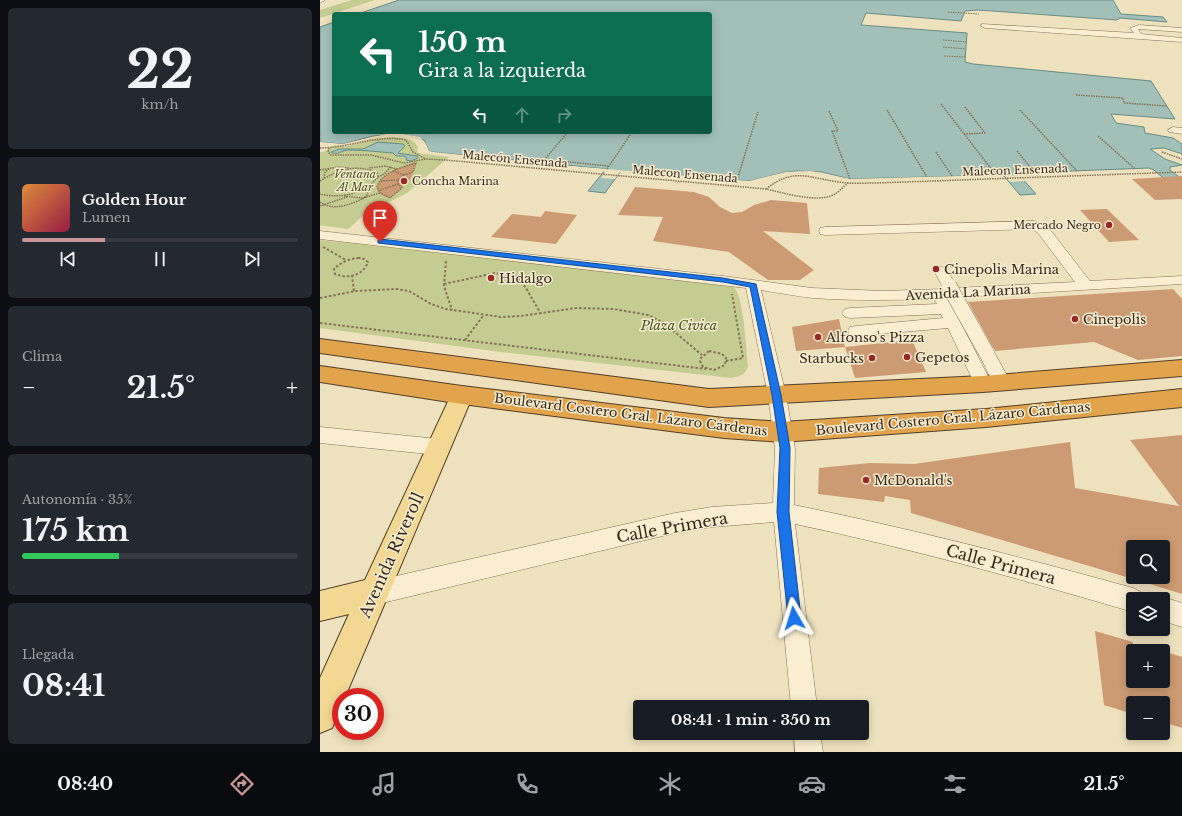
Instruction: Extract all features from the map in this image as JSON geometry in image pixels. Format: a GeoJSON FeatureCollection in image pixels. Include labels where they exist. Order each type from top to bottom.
{"type":"FeatureCollection","features":[{"type":"Feature","properties":{"kind":"highway","name":"Boulevard Costero Gral. Lázaro Cárdenas"},"geometry":{"type":"LineString","coordinates":[[320,346],[709,398],[993,383],[1182,368]]}},
{"type":"Feature","properties":{"kind":"highway","name":"Boulevard Costero Gral. Lázaro Cárdenas"},"geometry":{"type":"LineString","coordinates":[[321,375],[462,395],[724,428],[782,432],[986,418],[1182,398]]}},
{"type":"Feature","properties":{"kind":"main road","name":"Avenida Riveroll"},"geometry":{"type":"LineString","coordinates":[[320,716],[462,395]]}},
{"type":"Feature","properties":{"kind":"main road"},"geometry":{"type":"LineString","coordinates":[[320,606],[374,593]]}},
{"type":"Feature","properties":{"kind":"street"},"geometry":{"type":"LineString","coordinates":[[985,26],[1182,40]]}},
{"type":"Feature","properties":{"kind":"street"},"geometry":{"type":"LineString","coordinates":[[1139,36],[1134,28],[1182,30]]}},
{"type":"Feature","properties":{"kind":"street"},"geometry":{"type":"LineString","coordinates":[[826,231],[1034,225],[1043,230],[1086,286]]}},
{"type":"Feature","properties":{"kind":"street","name":"Avenida La Marina"},"geometry":{"type":"LineString","coordinates":[[320,235],[723,280],[812,293],[848,295],[882,296],[944,290],[1180,282]]}},
{"type":"Feature","properties":{"kind":"street"},"geometry":{"type":"LineString","coordinates":[[941,271],[950,316],[993,383]]}},
{"type":"Feature","properties":{"kind":"street"},"geometry":{"type":"LineString","coordinates":[[753,285],[777,395],[785,448],[783,512],[803,700]]}},
{"type":"Feature","properties":{"kind":"street"},"geometry":{"type":"LineString","coordinates":[[944,290],[986,352],[993,383]]}},
{"type":"Feature","properties":{"kind":"street"},"geometry":{"type":"LineString","coordinates":[[850,313],[950,316]]}},
{"type":"Feature","properties":{"kind":"street"},"geometry":{"type":"LineString","coordinates":[[856,331],[950,316]]}},
{"type":"Feature","properties":{"kind":"street"},"geometry":{"type":"LineString","coordinates":[[320,435],[438,447]]}},
{"type":"Feature","properties":{"kind":"street","name":"Calle Primera"},"geometry":{"type":"LineString","coordinates":[[374,593],[675,523],[712,517],[783,512],[869,530],[1052,577],[1126,598]]}},
{"type":"Feature","properties":{"kind":"street"},"geometry":{"type":"LineString","coordinates":[[1170,611],[1182,615]]}},
{"type":"Feature","properties":{"kind":"street"},"geometry":{"type":"LineString","coordinates":[[807,740],[809,752]]}},
{"type":"Feature","properties":{"kind":"path"},"geometry":{"type":"LineString","coordinates":[[948,12],[979,14]]}},
{"type":"Feature","properties":{"kind":"path"},"geometry":{"type":"LineString","coordinates":[[943,40],[967,42]]}},
{"type":"Feature","properties":{"kind":"path"},"geometry":{"type":"LineString","coordinates":[[943,47],[966,49]]}},
{"type":"Feature","properties":{"kind":"path"},"geometry":{"type":"LineString","coordinates":[[944,56],[965,57]]}},
{"type":"Feature","properties":{"kind":"path"},"geometry":{"type":"LineString","coordinates":[[1076,94],[1123,98],[1124,102],[1167,106]]}},
{"type":"Feature","properties":{"kind":"path"},"geometry":{"type":"LineString","coordinates":[[941,104],[996,175]]}},
{"type":"Feature","properties":{"kind":"path"},"geometry":{"type":"LineString","coordinates":[[964,134],[985,133],[965,107]]}},
{"type":"Feature","properties":{"kind":"path"},"geometry":{"type":"LineString","coordinates":[[888,110],[927,177]]}},
{"type":"Feature","properties":{"kind":"path"},"geometry":{"type":"LineString","coordinates":[[1020,110],[1077,171]]}},
{"type":"Feature","properties":{"kind":"path"},"geometry":{"type":"LineString","coordinates":[[829,111],[838,131],[832,131],[850,179]]}},
{"type":"Feature","properties":{"kind":"path"},"geometry":{"type":"LineString","coordinates":[[737,180],[758,112]]}},
{"type":"Feature","properties":{"kind":"path"},"geometry":{"type":"LineString","coordinates":[[544,160],[566,134]]}},
{"type":"Feature","properties":{"kind":"path"},"geometry":{"type":"LineString","coordinates":[[607,169],[631,134]]}},
{"type":"Feature","properties":{"kind":"path"},"geometry":{"type":"LineString","coordinates":[[1098,136],[1135,169]]}},
{"type":"Feature","properties":{"kind":"path","name":"Malecón Ensenada"},"geometry":{"type":"LineString","coordinates":[[320,148],[356,145],[382,139],[401,139],[406,140],[413,152],[426,159]]}},
{"type":"Feature","properties":{"kind":"path","name":"Malecón Ensenada"},"geometry":{"type":"LineString","coordinates":[[329,148],[328,154],[331,155],[371,155],[404,163],[426,159],[603,175]]}},
{"type":"Feature","properties":{"kind":"path"},"geometry":{"type":"LineString","coordinates":[[1017,151],[1035,173]]}},
{"type":"Feature","properties":{"kind":"path"},"geometry":{"type":"LineString","coordinates":[[936,152],[952,176]]}},
{"type":"Feature","properties":{"kind":"path"},"geometry":{"type":"LineString","coordinates":[[1162,152],[1182,159]]}},
{"type":"Feature","properties":{"kind":"path"},"geometry":{"type":"LineString","coordinates":[[530,158],[608,166]]}},
{"type":"Feature","properties":{"kind":"path"},"geometry":{"type":"LineString","coordinates":[[540,159],[552,167]]}},
{"type":"Feature","properties":{"kind":"path"},"geometry":{"type":"LineString","coordinates":[[380,181],[398,180],[404,175],[413,172],[416,163],[393,171],[380,181],[378,183],[377,188],[379,192],[390,198],[402,188],[398,184],[398,180]]}},
{"type":"Feature","properties":{"kind":"path"},"geometry":{"type":"LineString","coordinates":[[320,170],[332,167],[367,169],[391,167],[398,169]]}},
{"type":"Feature","properties":{"kind":"path"},"geometry":{"type":"LineString","coordinates":[[324,177],[325,172],[332,167]]}},
{"type":"Feature","properties":{"kind":"path"},"geometry":{"type":"LineString","coordinates":[[366,197],[371,185],[378,177],[384,174],[391,167]]}},
{"type":"Feature","properties":{"kind":"path"},"geometry":{"type":"LineString","coordinates":[[320,180],[328,175],[351,169]]}},
{"type":"Feature","properties":{"kind":"path"},"geometry":{"type":"LineString","coordinates":[[367,169],[377,173],[378,177]]}},
{"type":"Feature","properties":{"kind":"path"},"geometry":{"type":"LineString","coordinates":[[393,171],[404,175]]}},
{"type":"Feature","properties":{"kind":"path","name":"Malecon Ensenada"},"geometry":{"type":"LineString","coordinates":[[766,189],[774,182],[793,176],[815,176],[848,183],[1008,179],[1182,172]]}},
{"type":"Feature","properties":{"kind":"path","name":"Malecon Ensenada"},"geometry":{"type":"LineString","coordinates":[[603,175],[766,189],[810,196],[833,195],[848,183]]}},
{"type":"Feature","properties":{"kind":"path"},"geometry":{"type":"LineString","coordinates":[[321,206],[348,205],[398,184]]}},
{"type":"Feature","properties":{"kind":"path"},"geometry":{"type":"LineString","coordinates":[[342,196],[371,185]]}},
{"type":"Feature","properties":{"kind":"path"},"geometry":{"type":"LineString","coordinates":[[321,206],[346,197],[352,193]]}},
{"type":"Feature","properties":{"kind":"path"},"geometry":{"type":"LineString","coordinates":[[320,195],[366,197]]}},
{"type":"Feature","properties":{"kind":"path"},"geometry":{"type":"LineString","coordinates":[[320,202],[321,206]]}},
{"type":"Feature","properties":{"kind":"path"},"geometry":{"type":"LineString","coordinates":[[320,246],[326,251],[341,256],[346,260]]}},
{"type":"Feature","properties":{"kind":"path"},"geometry":{"type":"LineString","coordinates":[[447,255],[444,284],[445,295],[452,310]]}},
{"type":"Feature","properties":{"kind":"path"},"geometry":{"type":"LineString","coordinates":[[362,258],[368,262],[362,271],[352,275],[342,277],[338,276],[334,272],[337,266],[346,260],[362,258]]}},
{"type":"Feature","properties":{"kind":"path"},"geometry":{"type":"LineString","coordinates":[[444,284],[496,273],[516,276],[526,288],[541,314]]}},
{"type":"Feature","properties":{"kind":"path"},"geometry":{"type":"LineString","coordinates":[[352,275],[354,292]]}},
{"type":"Feature","properties":{"kind":"path"},"geometry":{"type":"LineString","coordinates":[[320,298],[354,292],[396,289],[409,291],[431,304],[483,316],[521,316],[576,308],[614,309],[648,315],[664,323],[702,355]]}},
{"type":"Feature","properties":{"kind":"path"},"geometry":{"type":"LineString","coordinates":[[465,341],[483,316]]}},
{"type":"Feature","properties":{"kind":"path"},"geometry":{"type":"LineString","coordinates":[[320,323],[714,370],[725,364],[725,355],[718,351],[709,351],[702,355],[700,361],[706,369]]}},
{"type":"Feature","properties":{"kind":"green space"},"geometry":{"type":"Polygon","coordinates":[[[352,0],[375,0],[338,12],[332,12],[332,14],[320,18],[320,10],[352,0]]]}},
{"type":"Feature","properties":{"kind":"green space","name":"Ventana Al Mar"},"geometry":{"type":"Polygon","coordinates":[[[395,137],[405,138],[414,142],[418,147],[417,153],[449,157],[407,193],[364,215],[348,229],[320,225],[320,152],[324,152],[335,145],[348,146],[372,139],[395,137]]]}},
{"type":"Feature","properties":{"kind":"green space","name":"Plaza Civica"},"geometry":{"type":"Polygon","coordinates":[[[320,240],[729,284],[736,290],[741,307],[748,366],[744,373],[740,376],[731,378],[501,352],[320,328],[320,240]]]}},
{"type":"Feature","properties":{"kind":"water"},"geometry":{"type":"Polygon","coordinates":[[[399,0],[1113,0],[1121,14],[1163,17],[1167,22],[978,10],[965,11],[961,21],[866,13],[861,25],[967,33],[965,62],[973,64],[1151,81],[1175,119],[1111,114],[1116,123],[1144,127],[1145,133],[1173,138],[1182,144],[1182,154],[1164,148],[1150,149],[1165,159],[1182,165],[1170,167],[1170,170],[1182,179],[1175,188],[1154,170],[1149,168],[1020,173],[1020,176],[1036,194],[1020,195],[1003,175],[850,179],[822,172],[797,171],[786,172],[749,181],[621,171],[605,193],[588,191],[606,169],[433,152],[429,151],[424,140],[403,134],[712,134],[712,12],[364,12],[399,0]]]}},
{"type":"Feature","properties":{"kind":"water"},"geometry":{"type":"Polygon","coordinates":[[[332,23],[332,134],[394,134],[373,136],[343,144],[320,142],[320,27],[332,23]]]}},
{"type":"Feature","properties":{"kind":"water"},"geometry":{"type":"Polygon","coordinates":[[[378,142],[403,144],[405,146],[398,153],[417,156],[418,158],[411,161],[406,160],[407,158],[404,156],[396,156],[393,153],[349,150],[337,153],[331,152],[339,149],[363,149],[378,142]]]}},
{"type":"Feature","properties":{"kind":"pier"},"geometry":{"type":"Polygon","coordinates":[[[386,134],[403,134],[420,137],[426,144],[429,151],[433,152],[547,164],[749,181],[786,172],[811,171],[850,179],[1005,176],[849,180],[800,172],[782,174],[756,183],[620,172],[615,179],[601,178],[605,172],[603,171],[427,153],[425,144],[419,139],[403,136],[373,138],[344,146],[320,144],[320,142],[343,144],[386,134]]]}},
{"type":"Feature","properties":{"kind":"pier"},"geometry":{"type":"Polygon","coordinates":[[[1020,175],[1025,181],[1010,182],[1005,176],[1020,175]]]}},
{"type":"Feature","properties":{"kind":"building"},"geometry":{"type":"Polygon","coordinates":[[[415,162],[412,177],[390,198],[383,196],[378,191],[378,183],[384,177],[393,171],[415,162]]]}},
{"type":"Feature","properties":{"kind":"building"},"geometry":{"type":"Polygon","coordinates":[[[1182,176],[1182,199],[1155,200],[1132,179],[1182,176]]]}},
{"type":"Feature","properties":{"kind":"building"},"geometry":{"type":"Polygon","coordinates":[[[635,187],[694,192],[709,197],[720,207],[732,213],[742,212],[754,205],[771,200],[807,203],[810,234],[763,231],[814,270],[800,280],[768,280],[729,252],[653,241],[663,217],[618,215],[635,187]]]}},
{"type":"Feature","properties":{"kind":"building","name":"Mercado Negro"},"geometry":{"type":"Polygon","coordinates":[[[1107,209],[1139,240],[1109,242],[1080,210],[1107,209]]]}},
{"type":"Feature","properties":{"kind":"building"},"geometry":{"type":"Polygon","coordinates":[[[545,211],[577,215],[556,244],[491,237],[512,214],[541,217],[545,211]]]}},
{"type":"Feature","properties":{"kind":"building"},"geometry":{"type":"Polygon","coordinates":[[[1173,289],[1182,299],[1182,356],[1138,360],[1094,342],[995,351],[968,302],[1173,289]]]}},
{"type":"Feature","properties":{"kind":"building","name":"Alfonso's Pizza"},"geometry":{"type":"Polygon","coordinates":[[[839,319],[845,347],[796,351],[792,327],[839,319]]]}},
{"type":"Feature","properties":{"kind":"building"},"geometry":{"type":"Polygon","coordinates":[[[912,340],[926,372],[855,378],[845,347],[912,340]]]}},
{"type":"Feature","properties":{"kind":"building"},"geometry":{"type":"Polygon","coordinates":[[[1182,435],[1182,594],[1150,584],[1170,584],[1170,540],[1126,540],[1126,577],[911,513],[910,500],[885,496],[884,502],[818,494],[819,468],[870,463],[914,464],[1070,442],[1075,488],[1179,506],[1130,440],[1182,435]]]}},
{"type":"Feature","properties":{"kind":"building"},"geometry":{"type":"Polygon","coordinates":[[[1095,631],[1133,642],[1133,644],[1126,644],[1126,688],[1170,688],[1170,653],[1182,657],[1182,728],[1170,724],[1170,696],[1126,696],[1126,712],[1104,705],[1095,631]]]}},
{"type":"Feature","properties":{"kind":"place","name":"Concha Marina"},"geometry":{"type":"Point","coordinates":[404,181]}},
{"type":"Feature","properties":{"kind":"place","name":"Mercado Negro"},"geometry":{"type":"Point","coordinates":[1109,225]}},
{"type":"Feature","properties":{"kind":"place","name":"Cinepolis Marina"},"geometry":{"type":"Point","coordinates":[936,269]}},
{"type":"Feature","properties":{"kind":"place","name":"Hidalgo"},"geometry":{"type":"Point","coordinates":[491,278]}},
{"type":"Feature","properties":{"kind":"place","name":"Cinepolis"},"geometry":{"type":"Point","coordinates":[1075,319]}},
{"type":"Feature","properties":{"kind":"place","name":"Alfonso's Pizza"},"geometry":{"type":"Point","coordinates":[818,337]}},
{"type":"Feature","properties":{"kind":"place","name":"Gepetos"},"geometry":{"type":"Point","coordinates":[907,357]}},
{"type":"Feature","properties":{"kind":"place","name":"Starbucks"},"geometry":{"type":"Point","coordinates":[872,358]}},
{"type":"Feature","properties":{"kind":"place","name":"McDonald's"},"geometry":{"type":"Point","coordinates":[866,480]}},
{"type":"Feature","properties":{"kind":"route"},"geometry":{"type":"LineString","coordinates":[[380,242],[723,280],[753,285],[777,395],[785,448],[783,512],[794,618]]}}]}
